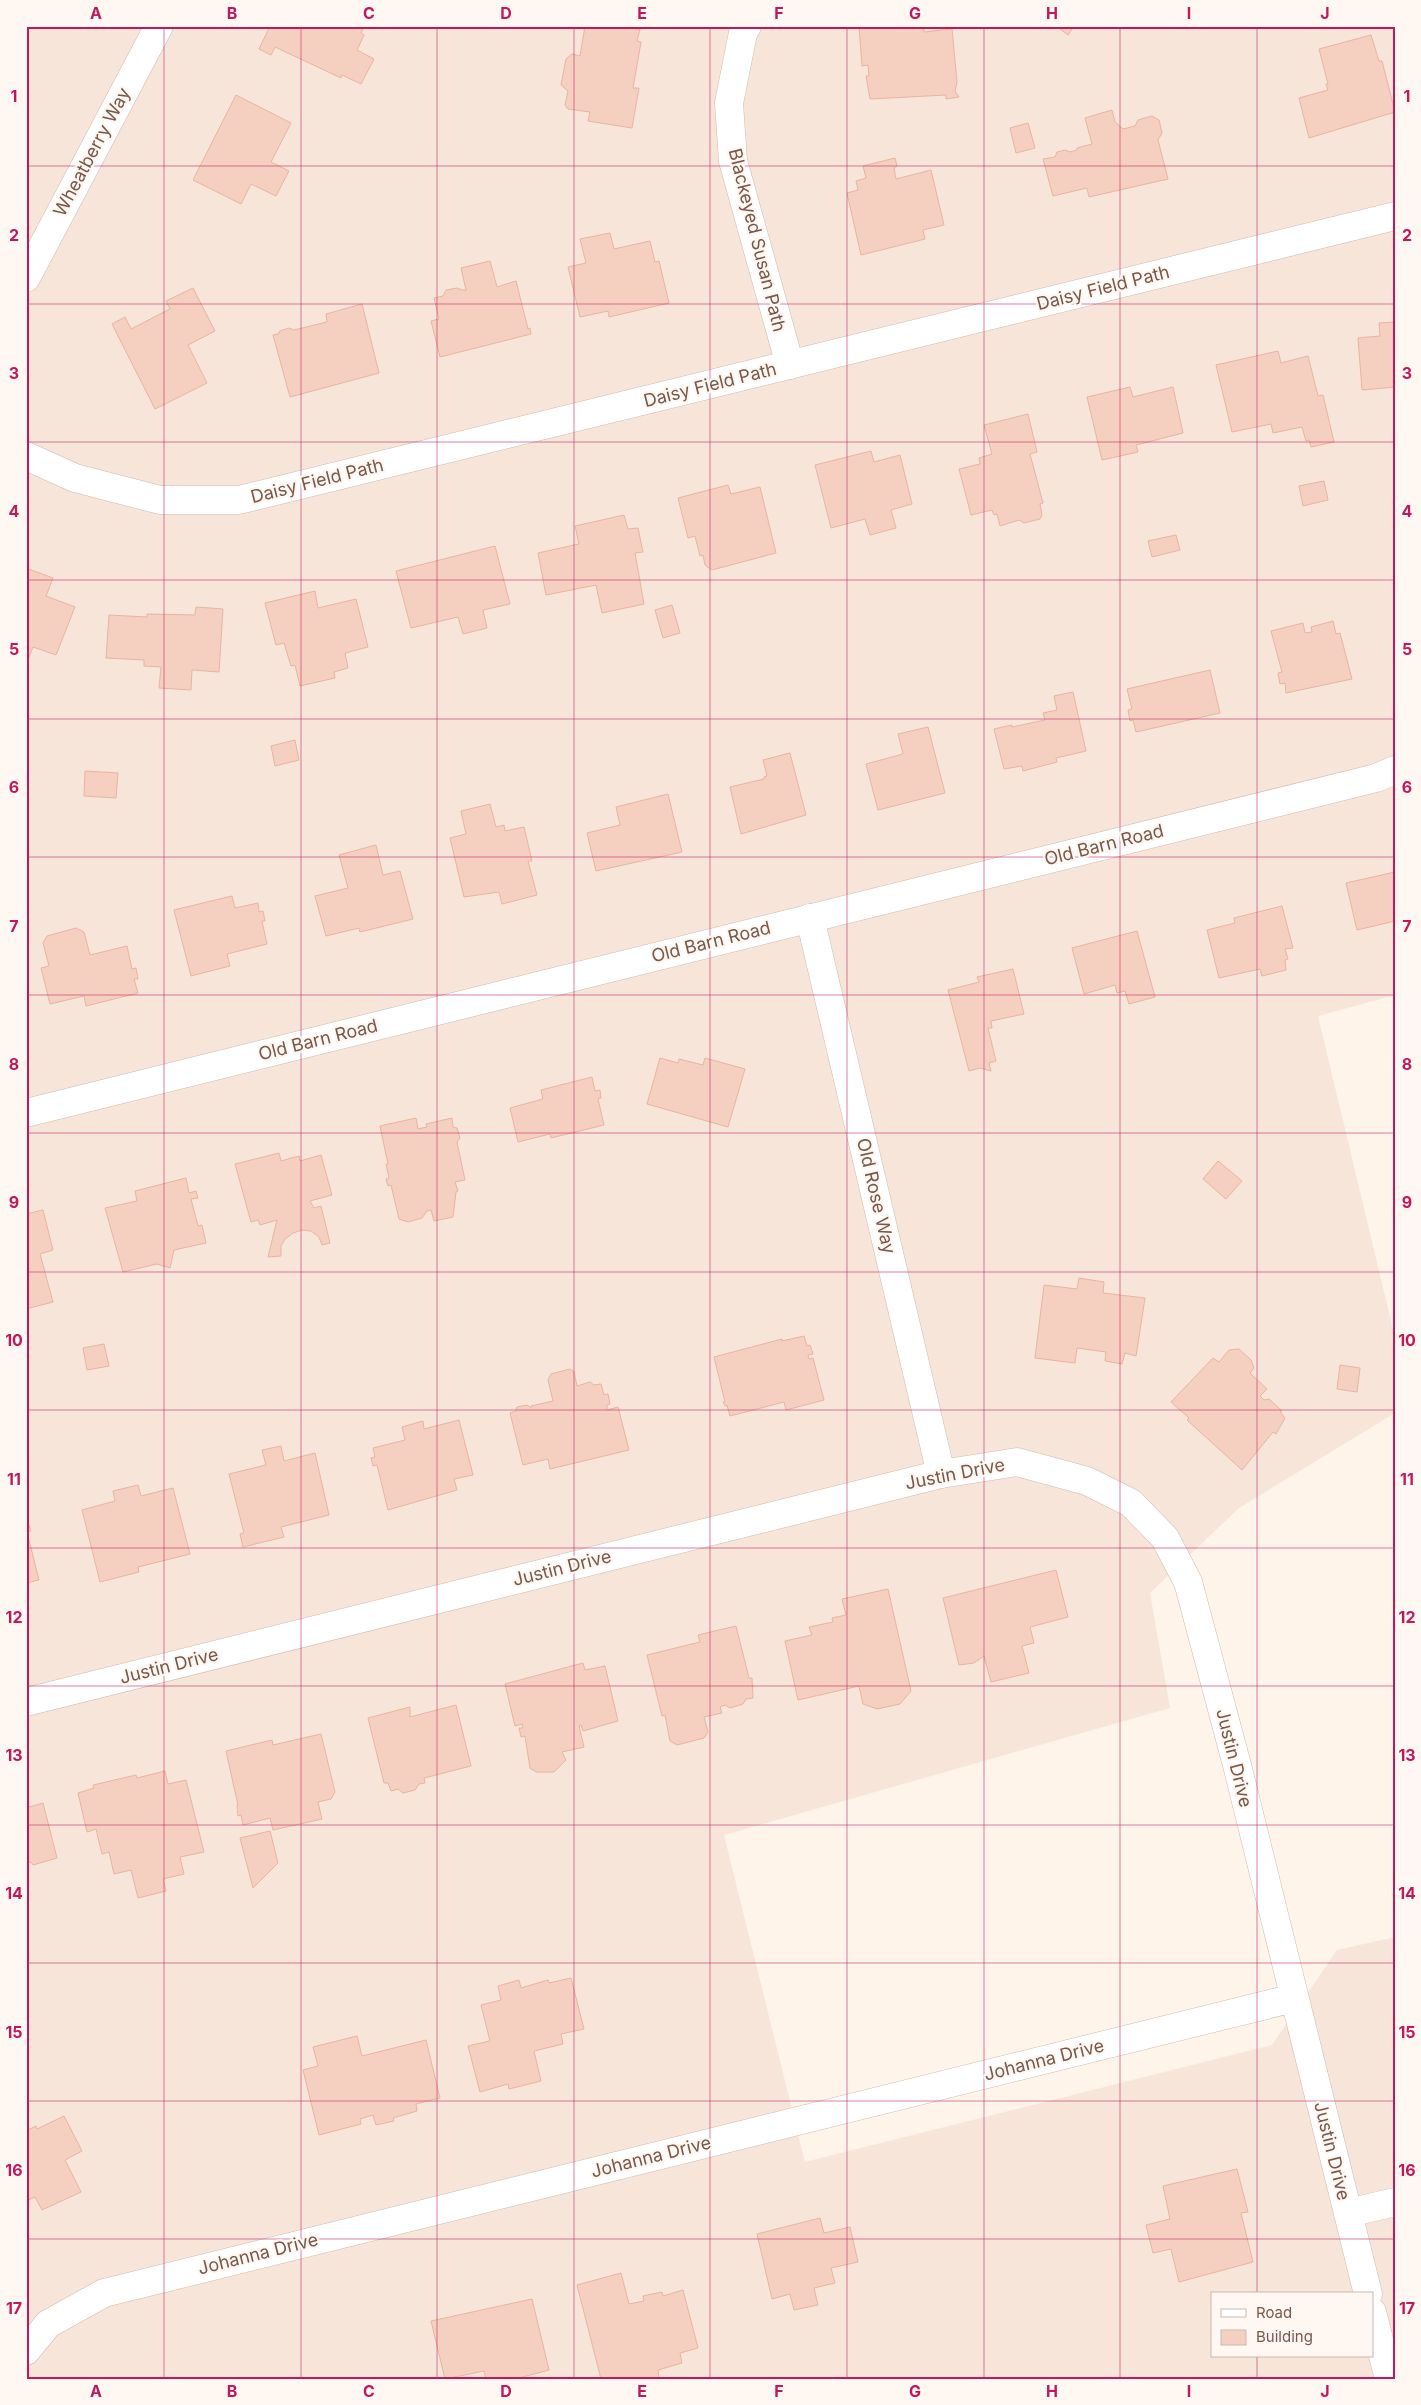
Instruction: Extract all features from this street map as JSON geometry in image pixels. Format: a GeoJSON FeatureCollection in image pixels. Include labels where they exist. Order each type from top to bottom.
{"type":"FeatureCollection","features":[{"type":"Feature","properties":{"kind":"street","name":"Wheatberry Way"},"geometry":{"type":"LineString","coordinates":[[26,278],[158,26]]}},
{"type":"Feature","properties":{"kind":"street","name":"Blackeyed Susan Path"},"geometry":{"type":"LineString","coordinates":[[747,26],[743,33],[728,103],[733,161],[790,365]]}},
{"type":"Feature","properties":{"kind":"street","name":"Daisy Field Path"},"geometry":{"type":"LineString","coordinates":[[26,456],[75,478],[160,500],[239,500],[1395,216]]}},
{"type":"Feature","properties":{"kind":"street","name":"Old Barn Road"},"geometry":{"type":"LineString","coordinates":[[26,1113],[1376,778],[1395,770]]}},
{"type":"Feature","properties":{"kind":"street","name":"Old Rose Way"},"geometry":{"type":"LineString","coordinates":[[810,918],[940,1474]]}},
{"type":"Feature","properties":{"kind":"street","name":"Justin Drive"},"geometry":{"type":"LineString","coordinates":[[26,1702],[940,1474],[1017,1462],[1087,1482],[1131,1503],[1165,1538],[1188,1582],[1236,1764],[1368,2292]]}},
{"type":"Feature","properties":{"kind":"street","name":"Johanna Drive"},"geometry":{"type":"LineString","coordinates":[[26,2350],[48,2324],[104,2292],[1294,1998]]}},
{"type":"Feature","properties":{"kind":"street"},"geometry":{"type":"LineString","coordinates":[[1348,2213],[1395,2202]]}},
{"type":"Feature","properties":{"kind":"street"},"geometry":{"type":"LineString","coordinates":[[1374,2320],[1389,2379]]}},
{"type":"Feature","properties":{"kind":"shaded area"},"geometry":{"type":"Polygon","coordinates":[[[26,26],[1395,26],[1395,995],[1318,1016],[1395,1338],[1395,1413],[1239,1508],[1150,1593],[1170,1708],[724,1835],[805,2162],[1272,2045],[1337,1950],[1395,1937],[1395,2379],[26,2379],[26,26]]]}},
{"type":"Feature","properties":{"kind":"building"},"geometry":{"type":"Polygon","coordinates":[[[270,26],[364,26],[361,33],[364,35],[357,50],[374,59],[361,84],[342,75],[341,78],[275,47],[271,55],[259,49],[270,26]]]}},
{"type":"Feature","properties":{"kind":"building"},"geometry":{"type":"Polygon","coordinates":[[[585,26],[637,26],[636,29],[640,29],[637,41],[641,42],[633,88],[639,88],[632,128],[588,121],[590,112],[568,109],[565,105],[568,91],[561,85],[566,59],[572,54],[580,56],[585,26]]]}},
{"type":"Feature","properties":{"kind":"building"},"geometry":{"type":"Polygon","coordinates":[[[859,26],[923,26],[924,32],[952,29],[957,82],[955,91],[959,97],[946,99],[946,95],[870,99],[866,76],[869,76],[868,65],[862,66],[859,26]]]}},
{"type":"Feature","properties":{"kind":"building"},"geometry":{"type":"Polygon","coordinates":[[[1056,26],[1074,26],[1068,35],[1056,26]]]}},
{"type":"Feature","properties":{"kind":"building"},"geometry":{"type":"Polygon","coordinates":[[[1371,35],[1379,61],[1382,61],[1395,112],[1309,138],[1299,98],[1328,90],[1319,49],[1371,35]]]}},
{"type":"Feature","properties":{"kind":"building"},"geometry":{"type":"Polygon","coordinates":[[[236,95],[291,123],[271,162],[289,171],[276,196],[251,184],[241,204],[193,180],[236,95]]]}},
{"type":"Feature","properties":{"kind":"building"},"geometry":{"type":"Polygon","coordinates":[[[1112,110],[1115,122],[1123,129],[1135,126],[1138,120],[1152,116],[1159,120],[1162,133],[1158,140],[1168,179],[1089,197],[1087,188],[1053,196],[1043,159],[1055,157],[1057,152],[1065,150],[1070,152],[1092,144],[1085,118],[1112,110]]]}},
{"type":"Feature","properties":{"kind":"building"},"geometry":{"type":"Polygon","coordinates":[[[1028,123],[1035,148],[1016,153],[1010,128],[1028,123]]]}},
{"type":"Feature","properties":{"kind":"building"},"geometry":{"type":"Polygon","coordinates":[[[895,158],[897,166],[894,168],[896,179],[931,170],[944,225],[923,230],[925,239],[861,255],[847,193],[858,190],[856,181],[866,178],[863,166],[895,158]]]}},
{"type":"Feature","properties":{"kind":"building"},"geometry":{"type":"Polygon","coordinates":[[[610,233],[614,249],[650,241],[655,262],[659,261],[669,303],[609,317],[608,311],[580,317],[568,267],[586,263],[580,239],[610,233]]]}},
{"type":"Feature","properties":{"kind":"building"},"geometry":{"type":"Polygon","coordinates":[[[490,261],[497,287],[516,281],[528,329],[530,328],[531,334],[440,357],[431,321],[439,319],[434,298],[443,296],[446,290],[457,288],[466,290],[461,268],[490,261]]]}},
{"type":"Feature","properties":{"kind":"building"},"geometry":{"type":"Polygon","coordinates":[[[193,288],[215,331],[188,345],[207,383],[155,409],[112,324],[125,317],[131,329],[170,309],[166,301],[193,288]]]}},
{"type":"Feature","properties":{"kind":"building"},"geometry":{"type":"Polygon","coordinates":[[[362,304],[379,373],[290,397],[273,335],[289,328],[294,330],[327,322],[326,314],[362,304]]]}},
{"type":"Feature","properties":{"kind":"building"},"geometry":{"type":"Polygon","coordinates":[[[1395,322],[1395,387],[1362,390],[1358,338],[1380,336],[1379,323],[1395,322]]]}},
{"type":"Feature","properties":{"kind":"building"},"geometry":{"type":"Polygon","coordinates":[[[1278,351],[1281,363],[1308,356],[1318,396],[1323,395],[1334,442],[1311,447],[1309,440],[1306,441],[1302,427],[1273,433],[1271,424],[1232,432],[1216,365],[1278,351]]]}},
{"type":"Feature","properties":{"kind":"building"},"geometry":{"type":"Polygon","coordinates":[[[1130,387],[1133,397],[1173,387],[1183,433],[1136,445],[1138,452],[1102,460],[1087,397],[1130,387]]]}},
{"type":"Feature","properties":{"kind":"building"},"geometry":{"type":"Polygon","coordinates":[[[1028,414],[1037,452],[1030,454],[1043,503],[1040,504],[1042,515],[1040,519],[1024,523],[1019,520],[1000,526],[997,514],[994,515],[992,510],[971,515],[959,469],[980,464],[979,458],[992,454],[984,425],[1028,414]]]}},
{"type":"Feature","properties":{"kind":"building"},"geometry":{"type":"Polygon","coordinates":[[[871,451],[874,462],[900,455],[912,504],[891,510],[896,528],[870,535],[865,519],[831,528],[815,465],[871,451]]]}},
{"type":"Feature","properties":{"kind":"building"},"geometry":{"type":"Polygon","coordinates":[[[1324,481],[1328,500],[1303,506],[1299,486],[1324,481]]]}},
{"type":"Feature","properties":{"kind":"building"},"geometry":{"type":"Polygon","coordinates":[[[728,485],[731,494],[760,487],[776,553],[712,570],[705,565],[703,555],[700,556],[695,536],[688,538],[678,498],[728,485]]]}},
{"type":"Feature","properties":{"kind":"building"},"geometry":{"type":"Polygon","coordinates":[[[624,515],[628,529],[638,528],[643,552],[635,553],[644,604],[602,613],[596,585],[546,595],[538,553],[579,544],[575,526],[624,515]]]}},
{"type":"Feature","properties":{"kind":"building"},"geometry":{"type":"Polygon","coordinates":[[[1176,535],[1180,550],[1152,557],[1148,541],[1176,535]]]}},
{"type":"Feature","properties":{"kind":"building"},"geometry":{"type":"Polygon","coordinates":[[[495,546],[510,604],[483,610],[487,628],[463,634],[458,617],[411,628],[396,571],[495,546]]]}},
{"type":"Feature","properties":{"kind":"building"},"geometry":{"type":"Polygon","coordinates":[[[26,568],[53,578],[46,596],[75,607],[56,655],[33,647],[26,665],[26,568]]]}},
{"type":"Feature","properties":{"kind":"building"},"geometry":{"type":"Polygon","coordinates":[[[315,591],[318,608],[356,599],[368,647],[345,653],[348,668],[334,672],[335,678],[300,686],[295,665],[291,666],[284,643],[276,645],[265,603],[315,591]]]}},
{"type":"Feature","properties":{"kind":"building"},"geometry":{"type":"Polygon","coordinates":[[[672,605],[680,633],[663,638],[655,610],[672,605]]]}},
{"type":"Feature","properties":{"kind":"building"},"geometry":{"type":"Polygon","coordinates":[[[196,607],[223,609],[219,672],[192,670],[191,690],[159,688],[161,667],[144,666],[144,660],[106,658],[109,615],[147,617],[147,614],[195,615],[196,607]]]}},
{"type":"Feature","properties":{"kind":"building"},"geometry":{"type":"Polygon","coordinates":[[[1333,621],[1336,634],[1340,633],[1352,679],[1286,693],[1285,683],[1280,684],[1278,673],[1282,672],[1271,631],[1303,623],[1305,633],[1312,632],[1311,627],[1333,621]]]}},
{"type":"Feature","properties":{"kind":"building"},"geometry":{"type":"Polygon","coordinates":[[[1210,670],[1220,713],[1136,732],[1133,720],[1130,721],[1128,710],[1132,709],[1127,689],[1210,670]]]}},
{"type":"Feature","properties":{"kind":"building"},"geometry":{"type":"Polygon","coordinates":[[[1073,692],[1086,751],[1056,758],[1057,762],[1023,771],[1022,766],[1004,769],[994,729],[1045,720],[1043,713],[1057,710],[1054,696],[1073,692]]]}},
{"type":"Feature","properties":{"kind":"building"},"geometry":{"type":"Polygon","coordinates":[[[928,727],[945,793],[878,810],[866,764],[903,754],[898,734],[928,727]]]}},
{"type":"Feature","properties":{"kind":"building"},"geometry":{"type":"Polygon","coordinates":[[[295,740],[299,760],[275,766],[271,746],[295,740]]]}},
{"type":"Feature","properties":{"kind":"building"},"geometry":{"type":"Polygon","coordinates":[[[790,753],[806,815],[741,834],[730,787],[764,779],[767,776],[763,760],[790,753]]]}},
{"type":"Feature","properties":{"kind":"building"},"geometry":{"type":"Polygon","coordinates":[[[85,771],[118,773],[116,798],[84,796],[85,771]]]}},
{"type":"Feature","properties":{"kind":"building"},"geometry":{"type":"Polygon","coordinates":[[[668,794],[682,852],[596,871],[587,833],[620,825],[616,807],[668,794]]]}},
{"type":"Feature","properties":{"kind":"building"},"geometry":{"type":"Polygon","coordinates":[[[490,804],[496,827],[504,825],[505,831],[524,827],[532,861],[528,861],[537,895],[502,904],[499,892],[464,897],[450,838],[466,834],[461,811],[490,804]]]}},
{"type":"Feature","properties":{"kind":"building"},"geometry":{"type":"Polygon","coordinates":[[[376,845],[383,875],[400,871],[413,919],[360,932],[359,928],[326,936],[315,896],[348,888],[339,855],[376,845]]]}},
{"type":"Feature","properties":{"kind":"building"},"geometry":{"type":"Polygon","coordinates":[[[1395,872],[1395,921],[1357,930],[1346,883],[1395,872]]]}},
{"type":"Feature","properties":{"kind":"building"},"geometry":{"type":"Polygon","coordinates":[[[232,896],[235,908],[258,903],[259,912],[263,911],[265,921],[262,921],[267,944],[227,954],[230,966],[191,976],[174,910],[232,896]]]}},
{"type":"Feature","properties":{"kind":"building"},"geometry":{"type":"Polygon","coordinates":[[[1282,906],[1293,948],[1285,949],[1288,959],[1285,960],[1286,970],[1262,976],[1260,969],[1219,978],[1207,930],[1235,923],[1234,918],[1282,906]]]}},
{"type":"Feature","properties":{"kind":"building"},"geometry":{"type":"Polygon","coordinates":[[[76,928],[84,932],[90,955],[127,946],[132,969],[136,968],[138,979],[134,979],[138,993],[86,1006],[84,996],[50,1004],[41,968],[49,966],[43,943],[47,936],[76,928]]]}},
{"type":"Feature","properties":{"kind":"building"},"geometry":{"type":"Polygon","coordinates":[[[1137,931],[1155,997],[1129,1004],[1125,991],[1117,993],[1115,985],[1084,994],[1072,948],[1137,931]]]}},
{"type":"Feature","properties":{"kind":"building"},"geometry":{"type":"Polygon","coordinates":[[[1013,969],[1024,1014],[991,1021],[992,1028],[988,1028],[996,1061],[989,1063],[991,1071],[980,1068],[969,1071],[948,990],[979,982],[977,977],[1013,969]]]}},
{"type":"Feature","properties":{"kind":"building"},"geometry":{"type":"Polygon","coordinates":[[[660,1058],[678,1063],[679,1059],[703,1065],[705,1058],[745,1069],[728,1127],[647,1104],[660,1058]]]}},
{"type":"Feature","properties":{"kind":"building"},"geometry":{"type":"Polygon","coordinates":[[[592,1077],[595,1091],[600,1090],[601,1098],[598,1099],[604,1125],[551,1138],[550,1134],[518,1142],[510,1108],[543,1099],[541,1090],[592,1077]]]}},
{"type":"Feature","properties":{"kind":"building"},"geometry":{"type":"Polygon","coordinates":[[[416,1118],[418,1129],[427,1127],[426,1124],[452,1118],[453,1127],[457,1128],[460,1138],[457,1142],[465,1180],[455,1182],[458,1191],[456,1192],[453,1217],[434,1221],[431,1210],[427,1211],[422,1218],[408,1222],[399,1219],[391,1185],[388,1186],[386,1179],[389,1178],[386,1164],[388,1164],[380,1126],[416,1118]]]}},
{"type":"Feature","properties":{"kind":"building"},"geometry":{"type":"Polygon","coordinates":[[[279,1153],[281,1161],[299,1156],[300,1161],[321,1155],[332,1195],[310,1201],[314,1208],[321,1206],[330,1243],[322,1245],[319,1237],[311,1231],[302,1230],[293,1233],[285,1239],[281,1246],[281,1256],[268,1257],[277,1220],[260,1225],[258,1220],[251,1222],[235,1164],[279,1153]]]}},
{"type":"Feature","properties":{"kind":"building"},"geometry":{"type":"Polygon","coordinates":[[[1218,1161],[1242,1181],[1226,1199],[1203,1179],[1218,1161]]]}},
{"type":"Feature","properties":{"kind":"building"},"geometry":{"type":"Polygon","coordinates":[[[186,1178],[189,1193],[196,1191],[198,1198],[191,1199],[198,1226],[202,1225],[206,1243],[174,1250],[170,1268],[157,1264],[123,1272],[105,1208],[137,1201],[135,1191],[186,1178]]]}},
{"type":"Feature","properties":{"kind":"building"},"geometry":{"type":"Polygon","coordinates":[[[43,1210],[53,1250],[40,1254],[53,1302],[26,1309],[26,1214],[43,1210]]]}},
{"type":"Feature","properties":{"kind":"building"},"geometry":{"type":"Polygon","coordinates":[[[1079,1278],[1104,1282],[1103,1293],[1145,1298],[1136,1356],[1125,1353],[1122,1364],[1105,1361],[1106,1352],[1077,1348],[1075,1363],[1035,1358],[1044,1285],[1077,1289],[1079,1278]]]}},
{"type":"Feature","properties":{"kind":"building"},"geometry":{"type":"Polygon","coordinates":[[[804,1336],[807,1346],[810,1345],[813,1354],[808,1355],[809,1359],[813,1358],[824,1400],[786,1410],[784,1402],[730,1416],[727,1405],[725,1406],[723,1402],[725,1402],[714,1357],[782,1339],[782,1341],[804,1336]]]}},
{"type":"Feature","properties":{"kind":"building"},"geometry":{"type":"Polygon","coordinates":[[[104,1344],[109,1366],[87,1370],[83,1348],[104,1344]]]}},
{"type":"Feature","properties":{"kind":"building"},"geometry":{"type":"Polygon","coordinates":[[[1239,1349],[1251,1360],[1254,1368],[1250,1373],[1267,1389],[1260,1396],[1264,1400],[1269,1399],[1281,1410],[1285,1418],[1276,1434],[1273,1432],[1242,1470],[1187,1420],[1189,1418],[1171,1402],[1213,1358],[1219,1362],[1229,1350],[1239,1349]]]}},
{"type":"Feature","properties":{"kind":"building"},"geometry":{"type":"Polygon","coordinates":[[[1340,1365],[1360,1368],[1357,1392],[1337,1389],[1340,1365]]]}},
{"type":"Feature","properties":{"kind":"building"},"geometry":{"type":"Polygon","coordinates":[[[570,1369],[574,1372],[577,1386],[590,1382],[594,1385],[601,1384],[604,1395],[608,1394],[610,1404],[607,1405],[607,1410],[618,1407],[629,1450],[550,1469],[548,1459],[523,1465],[510,1413],[516,1411],[517,1407],[527,1405],[531,1408],[531,1406],[553,1401],[548,1380],[551,1374],[570,1369]]]}},
{"type":"Feature","properties":{"kind":"building"},"geometry":{"type":"Polygon","coordinates":[[[459,1420],[473,1475],[454,1479],[457,1490],[388,1510],[377,1465],[373,1466],[371,1458],[375,1457],[373,1448],[405,1440],[402,1427],[423,1421],[424,1429],[459,1420]]]}},
{"type":"Feature","properties":{"kind":"building"},"geometry":{"type":"Polygon","coordinates":[[[281,1446],[284,1461],[315,1453],[329,1515],[281,1527],[284,1537],[243,1547],[240,1534],[244,1533],[229,1474],[266,1465],[262,1450],[281,1446]]]}},
{"type":"Feature","properties":{"kind":"building"},"geometry":{"type":"Polygon","coordinates":[[[138,1485],[141,1496],[173,1488],[190,1554],[138,1567],[139,1572],[100,1582],[82,1510],[115,1501],[113,1491],[138,1485]]]}},
{"type":"Feature","properties":{"kind":"building"},"geometry":{"type":"Polygon","coordinates":[[[26,1522],[28,1522],[31,1531],[27,1532],[39,1580],[26,1583],[26,1522]]]}},
{"type":"Feature","properties":{"kind":"building"},"geometry":{"type":"Polygon","coordinates":[[[1056,1570],[1068,1617],[1030,1627],[1034,1643],[1022,1646],[1029,1673],[991,1682],[984,1656],[974,1663],[959,1665],[943,1598],[1056,1570]]]}},
{"type":"Feature","properties":{"kind":"building"},"geometry":{"type":"Polygon","coordinates":[[[888,1589],[911,1691],[900,1704],[877,1709],[863,1704],[859,1686],[798,1700],[785,1641],[812,1635],[809,1627],[833,1622],[832,1618],[846,1615],[842,1599],[888,1589]]]}},
{"type":"Feature","properties":{"kind":"building"},"geometry":{"type":"Polygon","coordinates":[[[736,1626],[749,1678],[752,1678],[753,1698],[746,1699],[743,1704],[730,1708],[725,1705],[720,1707],[722,1713],[704,1717],[708,1732],[704,1738],[677,1745],[670,1741],[665,1715],[662,1716],[647,1655],[700,1642],[698,1635],[736,1626]]]}},
{"type":"Feature","properties":{"kind":"building"},"geometry":{"type":"Polygon","coordinates":[[[583,1663],[585,1670],[605,1666],[618,1721],[583,1731],[581,1725],[579,1726],[584,1747],[562,1752],[566,1760],[554,1772],[536,1772],[530,1768],[525,1736],[521,1737],[519,1728],[523,1728],[522,1724],[515,1726],[505,1684],[583,1663]]]}},
{"type":"Feature","properties":{"kind":"building"},"geometry":{"type":"Polygon","coordinates":[[[456,1705],[471,1766],[424,1778],[425,1783],[419,1784],[415,1790],[403,1793],[398,1789],[391,1791],[388,1783],[384,1783],[368,1718],[410,1707],[410,1717],[456,1705]]]}},
{"type":"Feature","properties":{"kind":"building"},"geometry":{"type":"Polygon","coordinates":[[[321,1734],[335,1792],[331,1799],[318,1802],[322,1819],[273,1830],[270,1818],[243,1825],[241,1815],[238,1816],[238,1805],[226,1751],[272,1740],[273,1745],[321,1734]]]}},
{"type":"Feature","properties":{"kind":"building"},"geometry":{"type":"Polygon","coordinates":[[[165,1771],[168,1784],[186,1780],[204,1852],[180,1857],[184,1874],[163,1879],[166,1891],[138,1898],[131,1870],[114,1874],[109,1852],[102,1854],[96,1829],[87,1832],[78,1793],[94,1788],[93,1785],[136,1775],[137,1778],[165,1771]]]}},
{"type":"Feature","properties":{"kind":"building"},"geometry":{"type":"Polygon","coordinates":[[[43,1803],[57,1858],[33,1865],[31,1862],[26,1863],[26,1808],[43,1803]]]}},
{"type":"Feature","properties":{"kind":"building"},"geometry":{"type":"Polygon","coordinates":[[[270,1831],[278,1863],[253,1888],[240,1838],[270,1831]]]}},
{"type":"Feature","properties":{"kind":"building"},"geometry":{"type":"Polygon","coordinates":[[[571,1978],[584,2029],[561,2034],[563,2044],[534,2051],[541,2081],[509,2089],[508,2084],[480,2092],[468,2046],[490,2041],[481,2005],[501,2000],[498,1986],[519,1980],[521,1988],[548,1980],[549,1983],[571,1978]]]}},
{"type":"Feature","properties":{"kind":"building"},"geometry":{"type":"Polygon","coordinates":[[[357,2036],[362,2056],[426,2040],[440,2098],[416,2104],[417,2111],[393,2118],[394,2121],[376,2125],[373,2115],[360,2119],[361,2124],[319,2135],[303,2070],[318,2066],[313,2047],[357,2036]]]}},
{"type":"Feature","properties":{"kind":"building"},"geometry":{"type":"Polygon","coordinates":[[[64,2116],[82,2151],[65,2160],[81,2192],[42,2210],[35,2197],[26,2201],[26,2131],[36,2126],[37,2129],[64,2116]]]}},
{"type":"Feature","properties":{"kind":"building"},"geometry":{"type":"Polygon","coordinates":[[[1237,2169],[1248,2212],[1241,2213],[1253,2262],[1179,2282],[1171,2249],[1153,2253],[1146,2225],[1170,2219],[1163,2186],[1237,2169]]]}},
{"type":"Feature","properties":{"kind":"building"},"geometry":{"type":"Polygon","coordinates":[[[820,2218],[824,2233],[850,2227],[858,2262],[831,2268],[835,2283],[814,2288],[818,2305],[794,2310],[790,2294],[772,2299],[757,2234],[820,2218]]]}},
{"type":"Feature","properties":{"kind":"building"},"geometry":{"type":"Polygon","coordinates":[[[621,2273],[629,2304],[644,2301],[643,2296],[662,2292],[663,2296],[683,2290],[698,2348],[680,2353],[682,2363],[658,2370],[659,2379],[601,2379],[577,2285],[621,2273]]]}},
{"type":"Feature","properties":{"kind":"building"},"geometry":{"type":"Polygon","coordinates":[[[532,2299],[549,2370],[515,2379],[486,2379],[484,2371],[445,2379],[431,2321],[532,2299]]]}}]}
